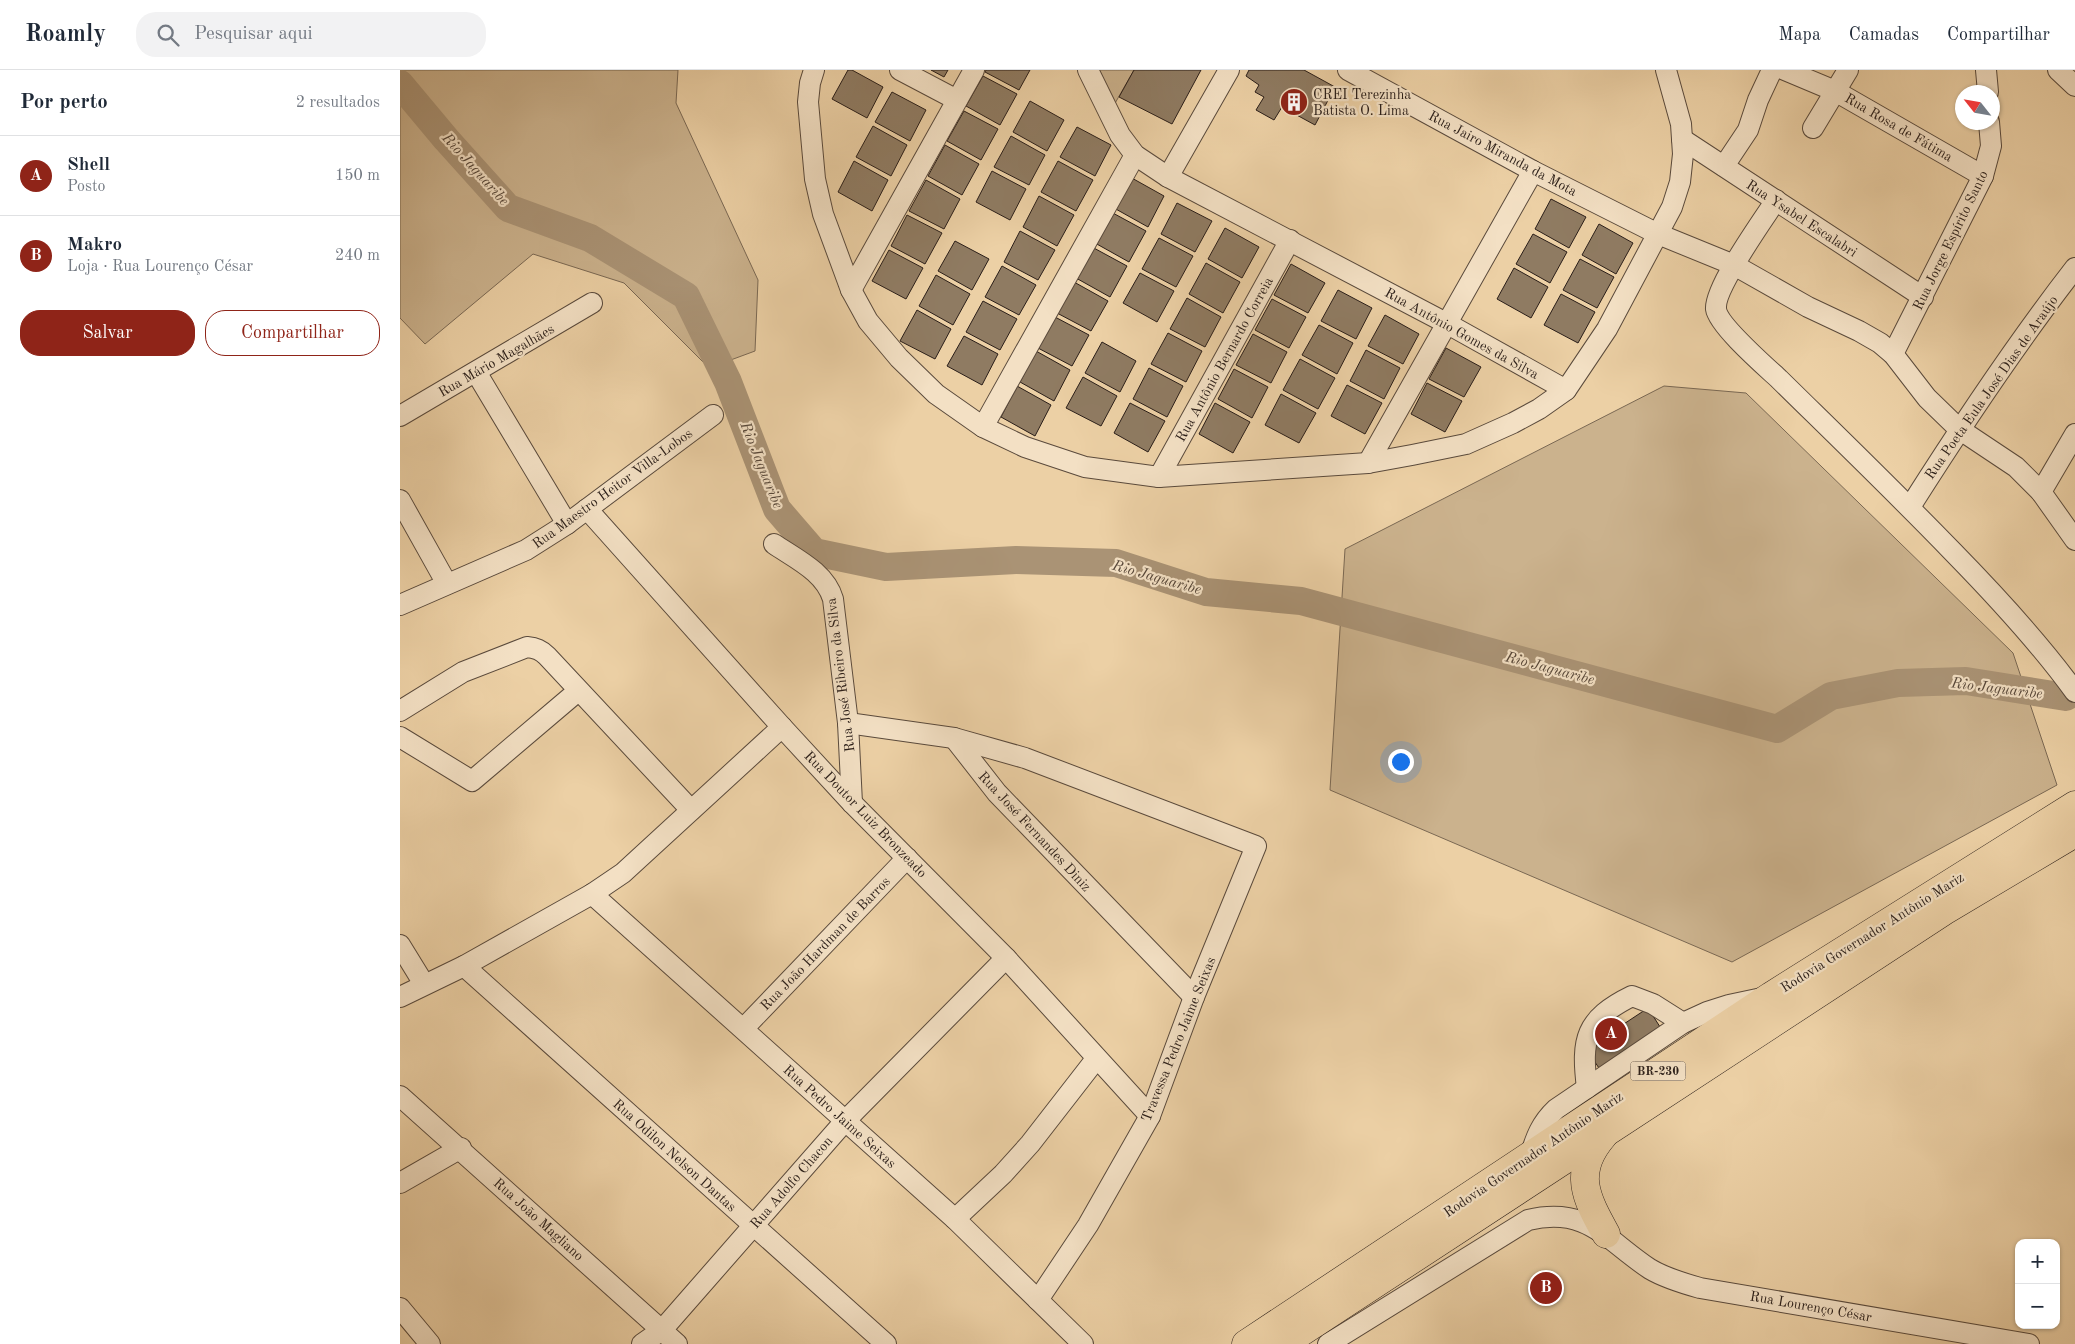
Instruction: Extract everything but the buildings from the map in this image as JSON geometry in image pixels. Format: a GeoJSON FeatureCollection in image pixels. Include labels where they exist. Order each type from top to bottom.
{"type":"FeatureCollection","features":[{"type":"Feature","properties":{"kind":"highway","name":"Rodovia Governador Antônio Mariz"},"geometry":{"type":"LineString","coordinates":[[1246,1344],[1771,996],[2075,805]]}},
{"type":"Feature","properties":{"kind":"highway","name":"Rodovia Governador Antônio Mariz"},"geometry":{"type":"LineString","coordinates":[[1283,1344],[1944,910],[2075,833]]}},
{"type":"Feature","properties":{"kind":"highway"},"geometry":{"type":"LineString","coordinates":[[1606,1234],[1588,1199],[1584,1176],[1587,1162],[1595,1146],[1609,1129]]}},
{"type":"Feature","properties":{"kind":"street"},"geometry":{"type":"LineString","coordinates":[[814,70],[810,83],[808,102],[815,180],[823,214],[851,290],[868,321],[899,358],[936,394],[983,427],[1025,447],[1085,467],[1159,477],[1368,463],[1466,444],[1522,418],[1566,390],[1607,329],[1672,207],[1680,182],[1683,154],[1681,124],[1666,70]]}},
{"type":"Feature","properties":{"kind":"street"},"geometry":{"type":"LineString","coordinates":[[900,70],[957,100]]}},
{"type":"Feature","properties":{"kind":"street"},"geometry":{"type":"LineString","coordinates":[[851,290],[974,70]]}},
{"type":"Feature","properties":{"kind":"street","name":"Rua Antônio Gomes da Silva"},"geometry":{"type":"LineString","coordinates":[[1088,70],[1112,121],[1135,155],[1168,177],[1446,323],[1566,390]]}},
{"type":"Feature","properties":{"kind":"street"},"geometry":{"type":"LineString","coordinates":[[1168,177],[1228,70]]}},
{"type":"Feature","properties":{"kind":"street","name":"Rua Jairo Miranda da Mota"},"geometry":{"type":"LineString","coordinates":[[1348,70],[1533,171],[1658,234],[1734,264],[1808,307],[1860,331],[1893,354],[1927,398],[1959,429],[2016,467],[2041,492],[2075,540]]}},
{"type":"Feature","properties":{"kind":"street"},"geometry":{"type":"LineString","coordinates":[[1724,166],[1748,130],[1758,100],[1772,70]]}},
{"type":"Feature","properties":{"kind":"street","name":"Rua Rosa de Fátima"},"geometry":{"type":"LineString","coordinates":[[1785,70],[1835,91],[1983,176]]}},
{"type":"Feature","properties":{"kind":"street"},"geometry":{"type":"LineString","coordinates":[[1812,128],[1848,70]]}},
{"type":"Feature","properties":{"kind":"street"},"geometry":{"type":"LineString","coordinates":[[1986,70],[1987,85]]}},
{"type":"Feature","properties":{"kind":"street"},"geometry":{"type":"LineString","coordinates":[[2058,70],[2075,86]]}},
{"type":"Feature","properties":{"kind":"street","name":"Rua Jorge Espírito Santo"},"geometry":{"type":"LineString","coordinates":[[1893,354],[1983,176],[1991,146],[1990,130]]}},
{"type":"Feature","properties":{"kind":"street","name":"Rua Ysabel Escalabri"},"geometry":{"type":"LineString","coordinates":[[1682,139],[1923,297]]}},
{"type":"Feature","properties":{"kind":"street"},"geometry":{"type":"LineString","coordinates":[[983,427],[1135,155]]}},
{"type":"Feature","properties":{"kind":"street"},"geometry":{"type":"LineString","coordinates":[[1368,463],[1533,171]]}},
{"type":"Feature","properties":{"kind":"street"},"geometry":{"type":"LineString","coordinates":[[1776,200],[1734,264],[1717,299],[1716,309],[1721,320],[1747,348],[1910,507],[2000,600],[2075,692]]}},
{"type":"Feature","properties":{"kind":"street","name":"Rua Antônio Bernardo Correia"},"geometry":{"type":"LineString","coordinates":[[1159,477],[1290,240]]}},
{"type":"Feature","properties":{"kind":"street","name":"Rua Poeta Eula José Dias de Araújo"},"geometry":{"type":"LineString","coordinates":[[1910,507],[1959,429],[2039,314],[2075,268]]}},
{"type":"Feature","properties":{"kind":"street","name":"Rua Mário Magalhães"},"geometry":{"type":"LineString","coordinates":[[400,416],[592,303]]}},
{"type":"Feature","properties":{"kind":"street"},"geometry":{"type":"LineString","coordinates":[[476,372],[566,524]]}},
{"type":"Feature","properties":{"kind":"street","name":"Rua Maestro Heitor Villa-Lobos"},"geometry":{"type":"LineString","coordinates":[[400,605],[526,550],[566,524],[713,415]]}},
{"type":"Feature","properties":{"kind":"street"},"geometry":{"type":"LineString","coordinates":[[2041,492],[2075,434]]}},
{"type":"Feature","properties":{"kind":"street"},"geometry":{"type":"LineString","coordinates":[[400,500],[447,584]]}},
{"type":"Feature","properties":{"kind":"street","name":"Rua Doutor Luiz Bronzeado"},"geometry":{"type":"LineString","coordinates":[[587,508],[852,803],[1006,958],[1096,1059],[1150,1116]]}},
{"type":"Feature","properties":{"kind":"street","name":"Rua José Ribeiro da Silva"},"geometry":{"type":"LineString","coordinates":[[774,544],[820,576],[830,589],[833,599],[848,723],[852,803]]}},
{"type":"Feature","properties":{"kind":"street"},"geometry":{"type":"LineString","coordinates":[[400,711],[447,680],[481,664],[527,647],[541,650],[691,810]]}},
{"type":"Feature","properties":{"kind":"street"},"geometry":{"type":"LineString","coordinates":[[400,737],[472,781],[578,690]]}},
{"type":"Feature","properties":{"kind":"street"},"geometry":{"type":"LineString","coordinates":[[848,723],[954,738]]}},
{"type":"Feature","properties":{"kind":"street"},"geometry":{"type":"LineString","coordinates":[[400,997],[464,966],[592,894],[623,872],[782,727]]}},
{"type":"Feature","properties":{"kind":"street","name":"Travessa Pedro Jaime Seixas"},"geometry":{"type":"LineString","coordinates":[[954,738],[1025,758],[1256,846],[1194,997],[1150,1116],[1088,1225],[1038,1300]]}},
{"type":"Feature","properties":{"kind":"street","name":"Rua José Fernandes Diniz"},"geometry":{"type":"LineString","coordinates":[[954,738],[997,793],[1194,997]]}},
{"type":"Feature","properties":{"kind":"street","name":"Rua João Hardman de Barros"},"geometry":{"type":"LineString","coordinates":[[744,1028],[907,858]]}},
{"type":"Feature","properties":{"kind":"street","name":"Rua Pedro Jaime Seixas"},"geometry":{"type":"LineString","coordinates":[[592,894],[744,1028],[955,1219],[1083,1344]]}},
{"type":"Feature","properties":{"kind":"street"},"geometry":{"type":"LineString","coordinates":[[400,945],[424,984]]}},
{"type":"Feature","properties":{"kind":"street","name":"Rua Adolfo Chacon"},"geometry":{"type":"LineString","coordinates":[[642,1344],[662,1330],[845,1120],[1006,958]]}},
{"type":"Feature","properties":{"kind":"street","name":"Rua Odilon Nelson Dantas"},"geometry":{"type":"LineString","coordinates":[[464,966],[886,1344]]}},
{"type":"Feature","properties":{"kind":"street"},"geometry":{"type":"LineString","coordinates":[[1587,1088],[1584,1063],[1585,1043],[1594,1023],[1613,1006],[1632,996],[1653,1004],[1683,1023]]}},
{"type":"Feature","properties":{"kind":"street"},"geometry":{"type":"LineString","coordinates":[[1530,1156],[1538,1132],[1546,1118],[1683,1023],[1729,1004],[1771,996]]}},
{"type":"Feature","properties":{"kind":"street"},"geometry":{"type":"LineString","coordinates":[[955,1219],[1004,1174],[1096,1059]]}},
{"type":"Feature","properties":{"kind":"street","name":"Rua João Magliano"},"geometry":{"type":"LineString","coordinates":[[400,1096],[678,1344]]}},
{"type":"Feature","properties":{"kind":"street"},"geometry":{"type":"LineString","coordinates":[[400,1183],[460,1148]]}},
{"type":"Feature","properties":{"kind":"street","name":"Rua Lourenço César"},"geometry":{"type":"LineString","coordinates":[[1328,1344],[1528,1220],[1543,1217],[1572,1218],[1585,1223],[1606,1234],[1651,1270],[1672,1280],[1700,1288],[2029,1344]]}},
{"type":"Feature","properties":{"kind":"street"},"geometry":{"type":"LineString","coordinates":[[400,1308],[430,1344]]}},
{"type":"Feature","properties":{"kind":"shaded area"},"geometry":{"type":"Polygon","coordinates":[[[400,70],[678,70],[676,103],[758,280],[755,351],[709,368],[624,283],[533,254],[425,344],[400,318],[400,70]]]}},
{"type":"Feature","properties":{"kind":"shaded area"},"geometry":{"type":"Polygon","coordinates":[[[1093,70],[1134,70],[1110,112],[1093,70]]]}},
{"type":"Feature","properties":{"kind":"shaded area"},"geometry":{"type":"Polygon","coordinates":[[[1664,386],[1746,393],[2013,653],[2057,785],[1732,962],[1330,790],[1345,549],[1664,386]]]}},
{"type":"Feature","properties":{"kind":"waterway","name":"Rio Jaguaribe"},"geometry":{"type":"LineString","coordinates":[[400,84],[508,208],[590,238],[686,296],[728,382],[777,509],[814,552],[886,567],[1016,560],[1116,563],[1206,592],[1301,601],[1777,729],[1831,696],[1898,683],[1966,681],[2066,697]]}},
{"type":"Feature","properties":{"kind":"place","name":"CREI Terezinha Batista O. Lima"},"geometry":{"type":"Point","coordinates":[1294,102]}},
{"type":"Feature","properties":{"kind":"place","name":"Shell"},"geometry":{"type":"Point","coordinates":[1611,1034]}},
{"type":"Feature","properties":{"kind":"place","name":"Makro"},"geometry":{"type":"Point","coordinates":[1546,1288]}}]}
